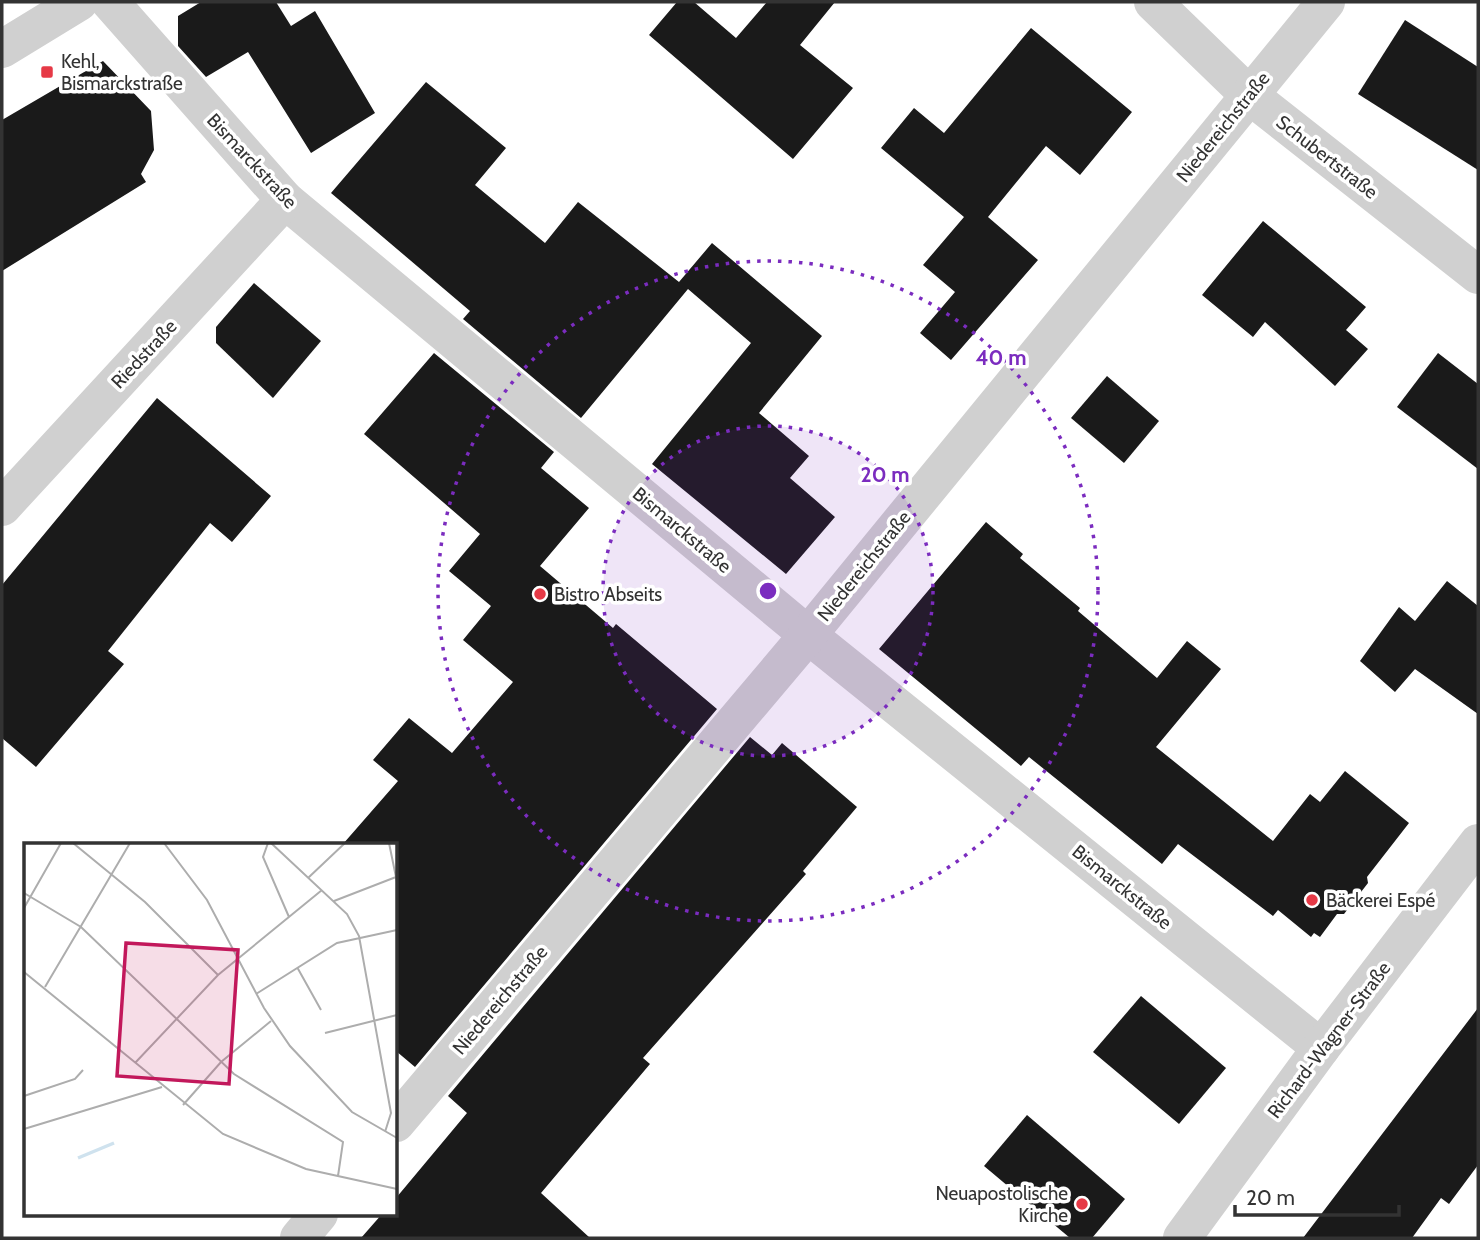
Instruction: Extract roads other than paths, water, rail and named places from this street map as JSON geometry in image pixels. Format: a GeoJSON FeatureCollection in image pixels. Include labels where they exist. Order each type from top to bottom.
{"type":"FeatureCollection","features":[{"type":"Feature","properties":{"kind":"street"},"geometry":{"type":"LineString","coordinates":[[2,49],[79,2]]}},
{"type":"Feature","properties":{"kind":"street","name":"Bismarckstraße"},"geometry":{"type":"LineString","coordinates":[[110,2],[285,201],[808,635],[1321,1048]]}},
{"type":"Feature","properties":{"kind":"street","name":"Schubertstraße"},"geometry":{"type":"LineString","coordinates":[[1153,2],[1249,95],[1478,275]]}},
{"type":"Feature","properties":{"kind":"street","name":"Niedereichstraße"},"geometry":{"type":"LineString","coordinates":[[397,1123],[808,635],[1326,2]]}},
{"type":"Feature","properties":{"kind":"street","name":"Riedstraße"},"geometry":{"type":"LineString","coordinates":[[2,507],[285,201]]}},
{"type":"Feature","properties":{"kind":"street","name":"Richard-Wagner-Straße"},"geometry":{"type":"LineString","coordinates":[[1182,1238],[1321,1048],[1478,843]]}},
{"type":"Feature","properties":{"kind":"street"},"geometry":{"type":"LineString","coordinates":[[299,1238],[317,1216]]}},
{"type":"Feature","properties":{"kind":"place","name":"Kehl, Bismarckstraße"},"geometry":{"type":"Point","coordinates":[47,72]}},
{"type":"Feature","properties":{"kind":"place","name":"Bistro Abseits"},"geometry":{"type":"Point","coordinates":[540,594]}},
{"type":"Feature","properties":{"kind":"place","name":"Bäckerei Espé"},"geometry":{"type":"Point","coordinates":[1312,900]}},
{"type":"Feature","properties":{"kind":"place","name":"Neuapostolische Kirche"},"geometry":{"type":"Point","coordinates":[1082,1204]}}]}
